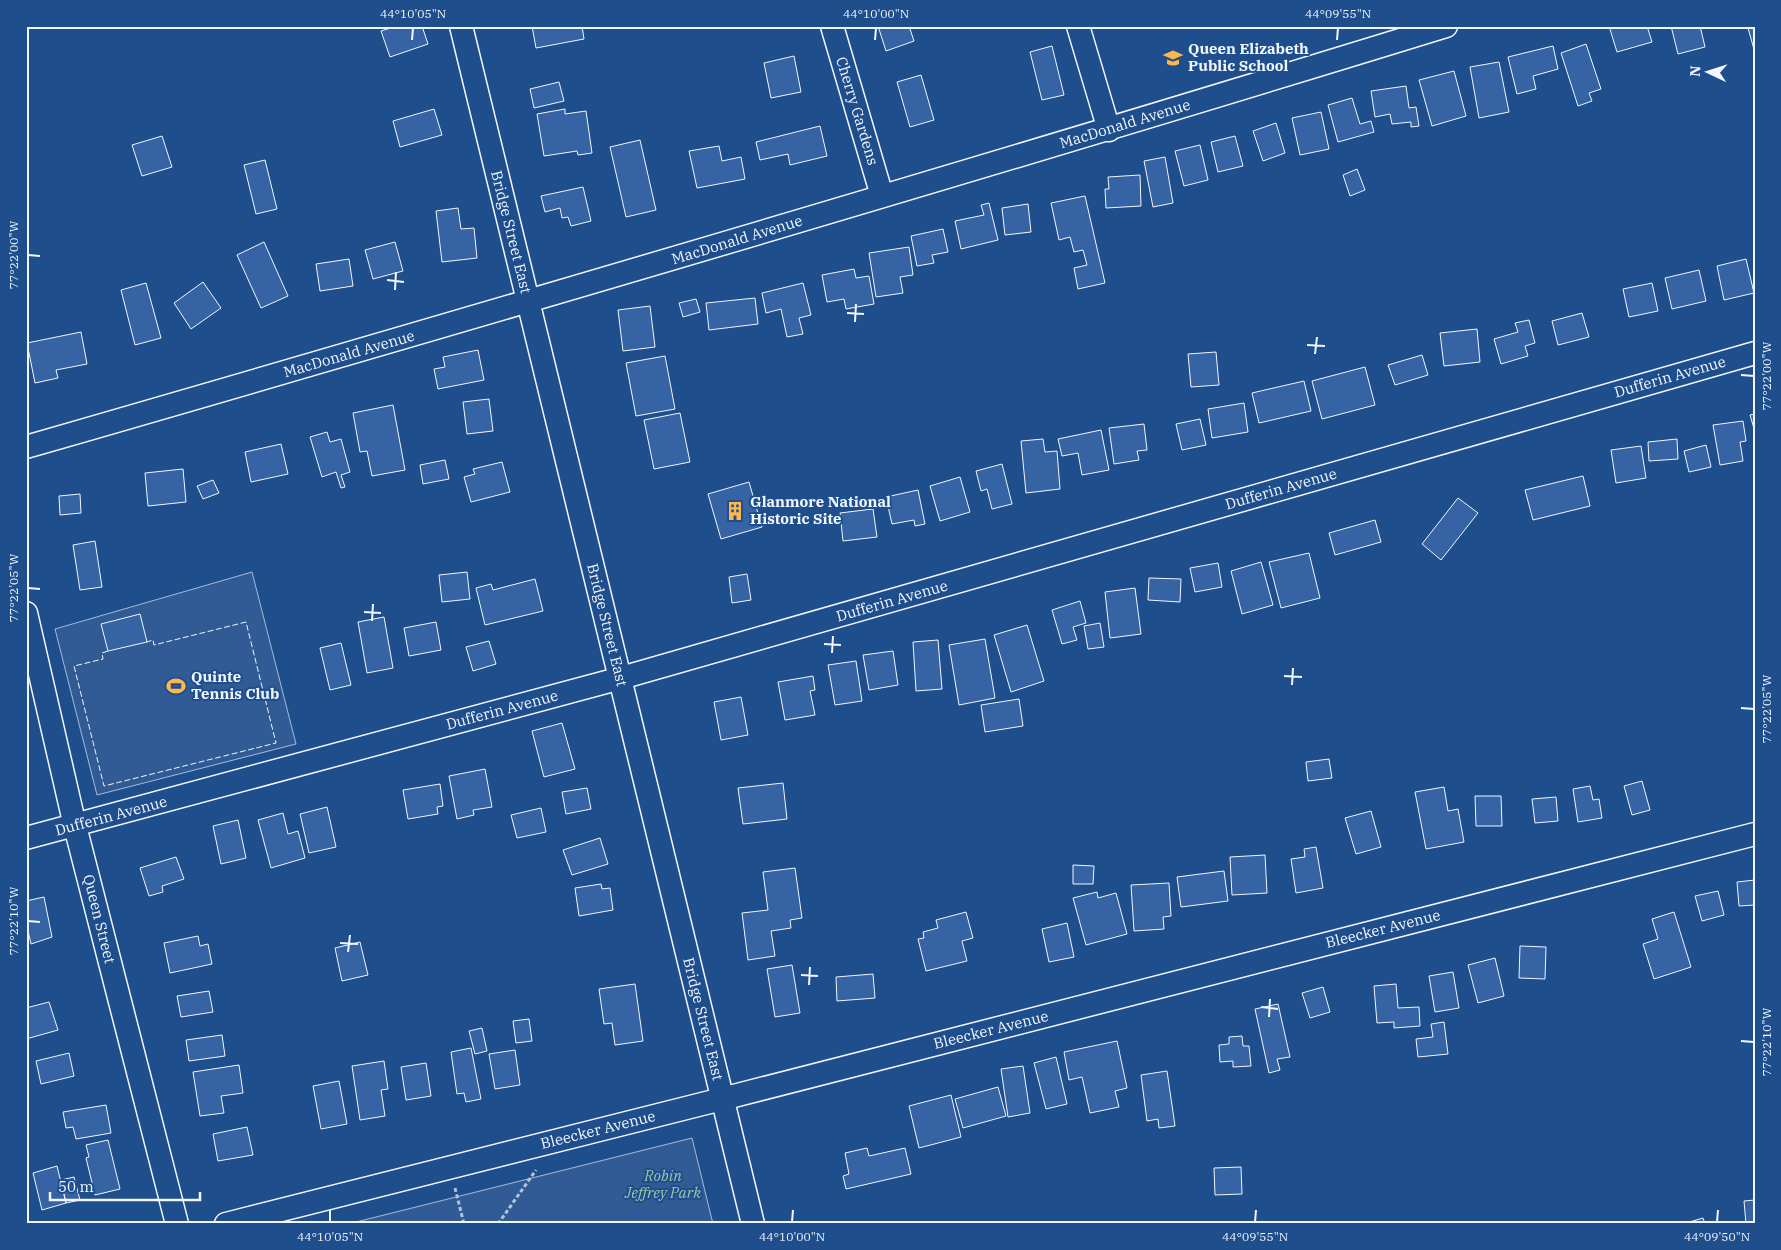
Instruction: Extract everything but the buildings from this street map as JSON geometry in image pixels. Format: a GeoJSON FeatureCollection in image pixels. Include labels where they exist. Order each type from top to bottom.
{"type":"FeatureCollection","features":[{"type":"Feature","properties":{"kind":"street","name":"Bridge Street East"},"geometry":{"type":"LineString","coordinates":[[461,26],[753,1224]]}},
{"type":"Feature","properties":{"kind":"street","name":"Cherry Gardens"},"geometry":{"type":"LineString","coordinates":[[832,26],[882,196]]}},
{"type":"Feature","properties":{"kind":"street"},"geometry":{"type":"LineString","coordinates":[[1078,26],[1109,130]]}},
{"type":"Feature","properties":{"kind":"street","name":"MacDonald Avenue"},"geometry":{"type":"LineString","coordinates":[[26,447],[528,302],[1109,130],[1446,26]]}},
{"type":"Feature","properties":{"kind":"street","name":"Dufferin Avenue"},"geometry":{"type":"LineString","coordinates":[[26,838],[621,678],[1755,353]]}},
{"type":"Feature","properties":{"kind":"street","name":"Queen Street"},"geometry":{"type":"LineString","coordinates":[[26,613],[75,826],[177,1224]]}},
{"type":"Feature","properties":{"kind":"street","name":"Bleecker Avenue"},"geometry":{"type":"LineString","coordinates":[[226,1224],[1755,834]]}},
{"type":"Feature","properties":{"kind":"path"},"geometry":{"type":"LineString","coordinates":[[449,1168],[464,1224]]}},
{"type":"Feature","properties":{"kind":"path"},"geometry":{"type":"LineString","coordinates":[[498,1224],[536,1170]]}},
{"type":"Feature","properties":{"kind":"green space","name":"Quinte Tennis Club"},"geometry":{"type":"Polygon","coordinates":[[[252,572],[296,744],[97,795],[55,629],[252,572]]]}},
{"type":"Feature","properties":{"kind":"green space","name":"Robin Jeffrey Park"},"geometry":{"type":"Polygon","coordinates":[[[692,1138],[713,1224],[348,1224],[692,1138]]]}},
{"type":"Feature","properties":{"kind":"fence"},"geometry":{"type":"LineString","coordinates":[[108,651],[102,653],[103,659],[74,666],[104,786],[276,743],[246,622],[154,645],[153,640],[147,642]]}},
{"type":"Feature","properties":{"kind":"place","name":"Queen Elizabeth Public School"},"geometry":{"type":"Point","coordinates":[1173,58]}},
{"type":"Feature","properties":{"kind":"place","name":"Glanmore National Historic Site"},"geometry":{"type":"Point","coordinates":[735,511]}},
{"type":"Feature","properties":{"kind":"place","name":"Quinte Tennis Club"},"geometry":{"type":"Point","coordinates":[176,686]}}]}
